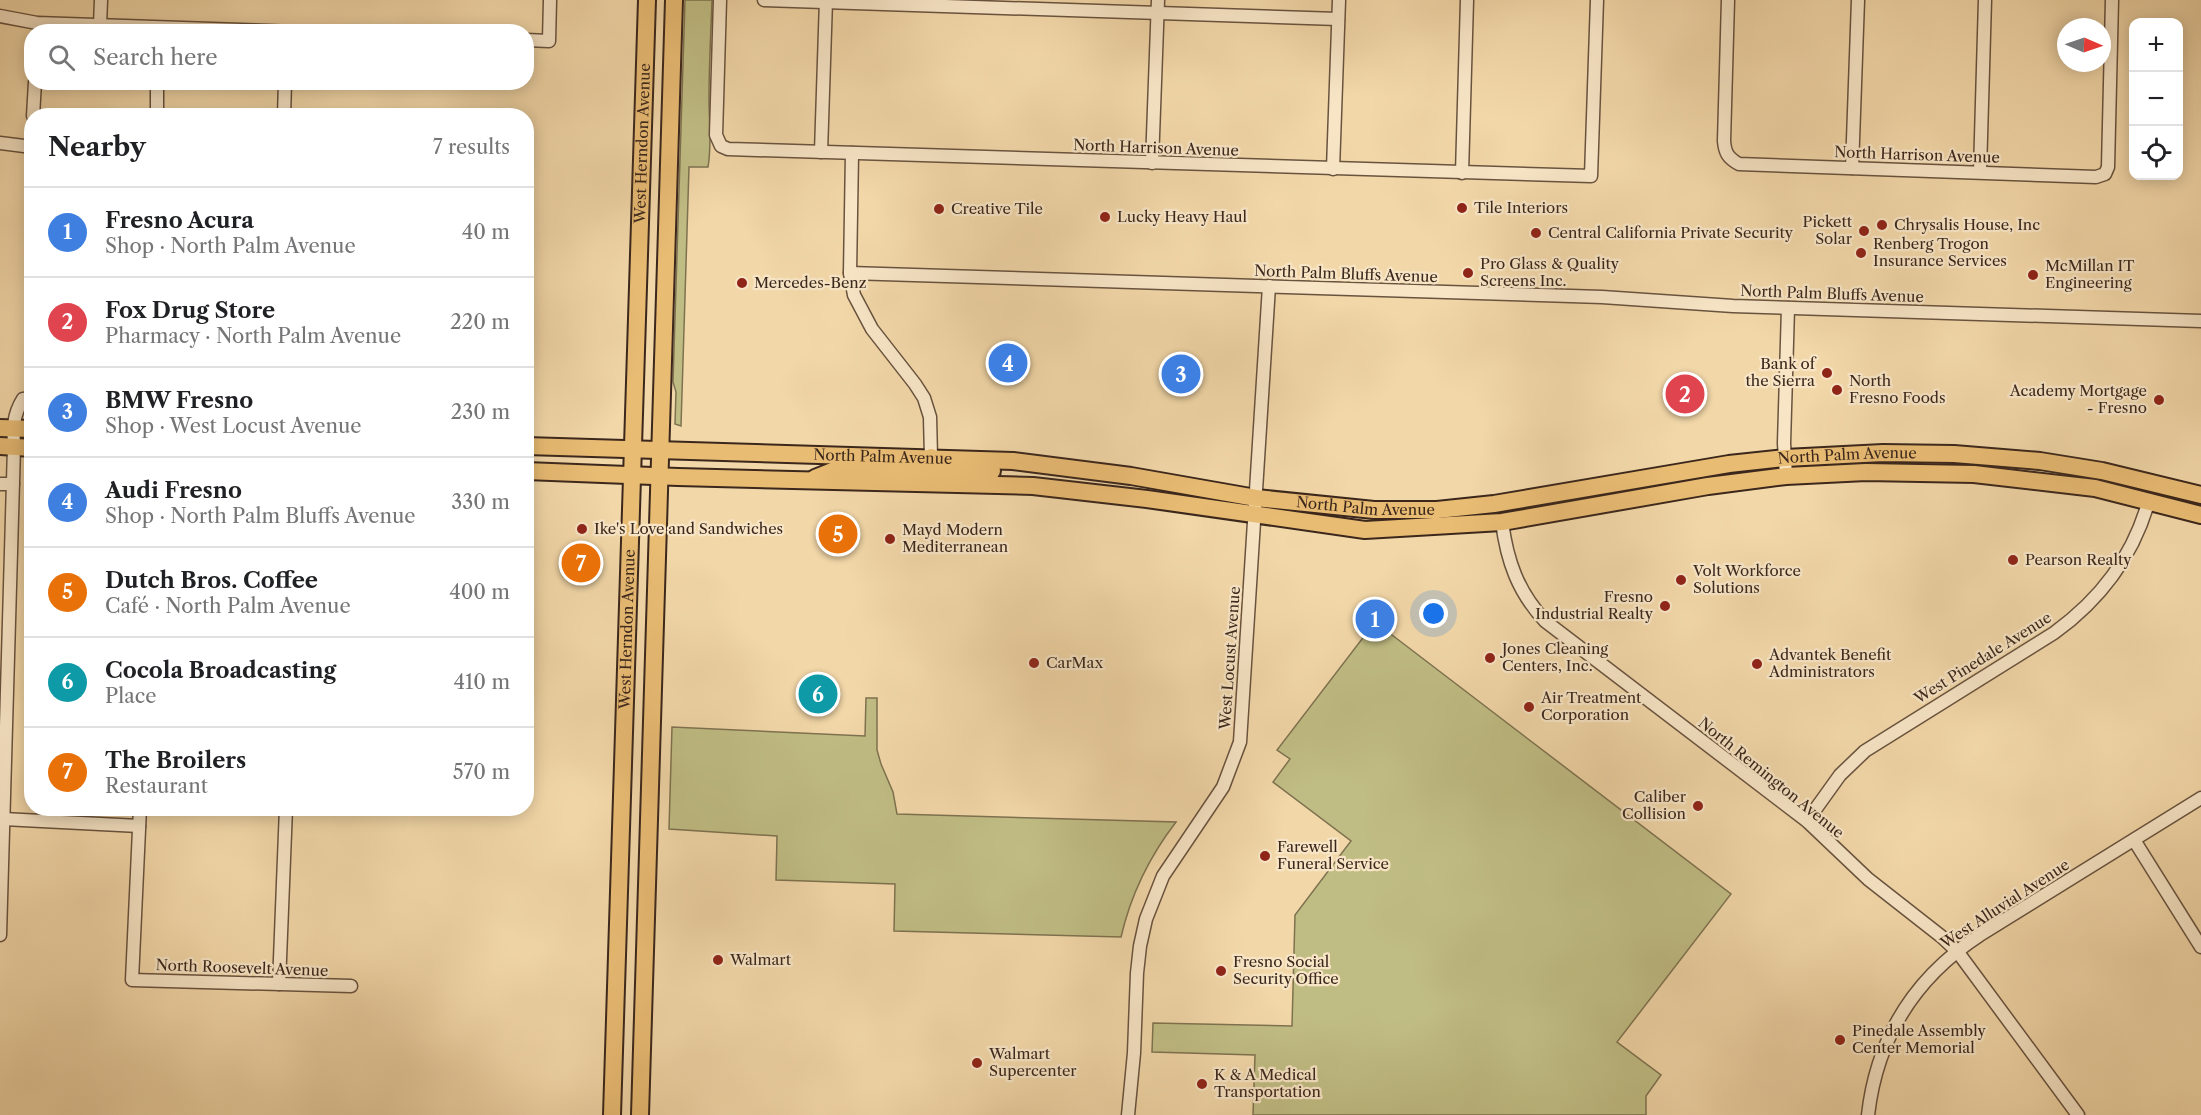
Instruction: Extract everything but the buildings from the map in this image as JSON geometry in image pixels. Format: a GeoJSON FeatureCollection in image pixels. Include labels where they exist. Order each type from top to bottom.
{"type":"FeatureCollection","features":[{"type":"Feature","properties":{"kind":"main road","name":"West Herndon Avenue"},"geometry":{"type":"LineString","coordinates":[[612,1115],[647,0]]}},
{"type":"Feature","properties":{"kind":"main road","name":"West Herndon Avenue"},"geometry":{"type":"LineString","coordinates":[[640,1115],[674,0]]}},
{"type":"Feature","properties":{"kind":"main road"},"geometry":{"type":"LineString","coordinates":[[6,428],[24,429]]}},
{"type":"Feature","properties":{"kind":"main road","name":"North Palm Avenue"},"geometry":{"type":"LineString","coordinates":[[534,446],[931,457],[1048,465],[1256,498],[1374,510],[1437,510],[1494,504],[1729,464],[1785,458],[1883,453],[2000,457],[2040,461],[2156,483],[2195,493]]}},
{"type":"Feature","properties":{"kind":"main road"},"geometry":{"type":"LineString","coordinates":[[7,447],[24,447]]}},
{"type":"Feature","properties":{"kind":"main road"},"geometry":{"type":"LineString","coordinates":[[808,481],[835,470],[920,469],[927,465],[931,457]]}},
{"type":"Feature","properties":{"kind":"main road"},"geometry":{"type":"LineString","coordinates":[[925,483],[945,470],[1034,472],[1048,465]]}},
{"type":"Feature","properties":{"kind":"main road","name":"North Palm Avenue"},"geometry":{"type":"LineString","coordinates":[[534,471],[1033,486],[1147,499],[1365,530],[1502,522],[1708,486],[1786,476],[1866,472],[1929,472],[2015,478],[2095,488],[2201,515]]}},
{"type":"Feature","properties":{"kind":"main road"},"geometry":{"type":"LineString","coordinates":[[2015,478],[2060,476],[2143,490],[2152,489],[2156,483]]}},
{"type":"Feature","properties":{"kind":"main road"},"geometry":{"type":"LineString","coordinates":[[1502,522],[1504,514],[1508,512],[1593,496],[1634,480]]}},
{"type":"Feature","properties":{"kind":"main road"},"geometry":{"type":"LineString","coordinates":[[2149,501],[2157,495],[2178,498],[2195,493]]}},
{"type":"Feature","properties":{"kind":"street"},"geometry":{"type":"LineString","coordinates":[[100,24],[101,0]]}},
{"type":"Feature","properties":{"kind":"street"},"geometry":{"type":"LineString","coordinates":[[534,40],[549,41],[550,0]]}},
{"type":"Feature","properties":{"kind":"street","name":"North Harrison Avenue"},"geometry":{"type":"LineString","coordinates":[[720,0],[716,135],[721,146],[728,149],[1591,176],[1596,0]]}},
{"type":"Feature","properties":{"kind":"street"},"geometry":{"type":"LineString","coordinates":[[764,0],[1338,19]]}},
{"type":"Feature","properties":{"kind":"street"},"geometry":{"type":"LineString","coordinates":[[1152,162],[1158,0]]}},
{"type":"Feature","properties":{"kind":"street"},"geometry":{"type":"LineString","coordinates":[[1333,169],[1339,0]]}},
{"type":"Feature","properties":{"kind":"street"},"geometry":{"type":"LineString","coordinates":[[1462,173],[1467,0]]}},
{"type":"Feature","properties":{"kind":"street","name":"North Harrison Avenue"},"geometry":{"type":"LineString","coordinates":[[1728,0],[1724,141],[1725,151],[1730,159],[1739,164],[2096,177],[2104,174],[2108,167],[2112,0]]}},
{"type":"Feature","properties":{"kind":"street"},"geometry":{"type":"LineString","coordinates":[[1852,168],[1858,0]]}},
{"type":"Feature","properties":{"kind":"street"},"geometry":{"type":"LineString","coordinates":[[1980,171],[1985,0]]}},
{"type":"Feature","properties":{"kind":"street"},"geometry":{"type":"LineString","coordinates":[[821,152],[826,1]]}},
{"type":"Feature","properties":{"kind":"street"},"geometry":{"type":"LineString","coordinates":[[0,16],[27,24]]}},
{"type":"Feature","properties":{"kind":"street"},"geometry":{"type":"LineString","coordinates":[[33,108],[35,90]]}},
{"type":"Feature","properties":{"kind":"street"},"geometry":{"type":"LineString","coordinates":[[157,90],[157,108]]}},
{"type":"Feature","properties":{"kind":"street"},"geometry":{"type":"LineString","coordinates":[[284,108],[285,90]]}},
{"type":"Feature","properties":{"kind":"street"},"geometry":{"type":"LineString","coordinates":[[0,143],[24,146]]}},
{"type":"Feature","properties":{"kind":"street"},"geometry":{"type":"LineString","coordinates":[[852,153],[850,273],[854,295],[864,316],[915,384],[927,406],[931,426],[931,457]]}},
{"type":"Feature","properties":{"kind":"street","name":"North Palm Bluffs Avenue"},"geometry":{"type":"LineString","coordinates":[[850,273],[1602,297],[1788,308],[2201,321]]}},
{"type":"Feature","properties":{"kind":"street","name":"West Locust Avenue"},"geometry":{"type":"LineString","coordinates":[[1128,1115],[1134,1053],[1137,973],[1146,919],[1163,876],[1223,787],[1239,742],[1269,286]]}},
{"type":"Feature","properties":{"kind":"street"},"geometry":{"type":"LineString","coordinates":[[1786,476],[1788,308]]}},
{"type":"Feature","properties":{"kind":"street"},"geometry":{"type":"LineString","coordinates":[[0,935],[5,610],[13,484],[6,428],[24,399]]}},
{"type":"Feature","properties":{"kind":"street"},"geometry":{"type":"LineString","coordinates":[[0,484],[13,484]]}},
{"type":"Feature","properties":{"kind":"street","name":"West Pinedale Avenue"},"geometry":{"type":"LineString","coordinates":[[1807,821],[1840,775],[1864,751],[2054,633],[2082,611],[2106,586],[2123,561],[2140,527],[2149,501]]}},
{"type":"Feature","properties":{"kind":"street","name":"North Remington Avenue"},"geometry":{"type":"LineString","coordinates":[[1502,522],[1508,556],[1515,578],[1526,598],[1545,621],[1807,821],[1868,879],[1942,937],[1957,951],[2078,1115]]}},
{"type":"Feature","properties":{"kind":"street","name":"West Alluvial Avenue"},"geometry":{"type":"LineString","coordinates":[[1868,1115],[1874,1078],[1892,1030],[1921,985],[1957,951],[2201,798]]}},
{"type":"Feature","properties":{"kind":"street"},"geometry":{"type":"LineString","coordinates":[[3,819],[139,826],[140,816]]}},
{"type":"Feature","properties":{"kind":"street"},"geometry":{"type":"LineString","coordinates":[[279,984],[286,816]]}},
{"type":"Feature","properties":{"kind":"street","name":"North Roosevelt Avenue"},"geometry":{"type":"LineString","coordinates":[[139,826],[132,980],[351,986]]}},
{"type":"Feature","properties":{"kind":"street"},"geometry":{"type":"LineString","coordinates":[[2134,840],[2201,947]]}},
{"type":"Feature","properties":{"kind":"shaded area"},"geometry":{"type":"Polygon","coordinates":[[[685,0],[712,0],[708,167],[689,167],[681,426],[675,424],[676,392],[673,382],[685,0]]]}},
{"type":"Feature","properties":{"kind":"shaded area"},"geometry":{"type":"Polygon","coordinates":[[[1375,622],[1731,894],[1617,1042],[1661,1075],[1646,1096],[1646,1115],[1253,1115],[1255,1055],[1152,1052],[1153,1023],[1292,1026],[1295,915],[1351,841],[1273,782],[1290,759],[1277,750],[1375,622]]]}},
{"type":"Feature","properties":{"kind":"shaded area"},"geometry":{"type":"Polygon","coordinates":[[[866,698],[877,698],[877,750],[893,792],[897,814],[1176,822],[1142,876],[1121,937],[894,931],[895,884],[776,880],[777,836],[669,829],[672,727],[865,736],[866,698]]]}},
{"type":"Feature","properties":{"kind":"place","name":"Tile Interiors"},"geometry":{"type":"Point","coordinates":[1462,208]}},
{"type":"Feature","properties":{"kind":"place","name":"Creative Tile"},"geometry":{"type":"Point","coordinates":[939,209]}},
{"type":"Feature","properties":{"kind":"place","name":"Lucky Heavy Haul"},"geometry":{"type":"Point","coordinates":[1105,217]}},
{"type":"Feature","properties":{"kind":"place","name":"Chrysalis House, Inc"},"geometry":{"type":"Point","coordinates":[1882,225]}},
{"type":"Feature","properties":{"kind":"place","name":"Pickett Solar"},"geometry":{"type":"Point","coordinates":[1864,231]}},
{"type":"Feature","properties":{"kind":"place","name":"Central California Private Security"},"geometry":{"type":"Point","coordinates":[1536,233]}},
{"type":"Feature","properties":{"kind":"place","name":"Renberg Trogon Insurance Services"},"geometry":{"type":"Point","coordinates":[1861,253]}},
{"type":"Feature","properties":{"kind":"place","name":"Pro Glass & Quality Screens Inc."},"geometry":{"type":"Point","coordinates":[1468,273]}},
{"type":"Feature","properties":{"kind":"place","name":"McMillan IT Engineering"},"geometry":{"type":"Point","coordinates":[2033,275]}},
{"type":"Feature","properties":{"kind":"place","name":"Mercedes-Benz"},"geometry":{"type":"Point","coordinates":[742,283]}},
{"type":"Feature","properties":{"kind":"place","name":"Audi Fresno"},"geometry":{"type":"Point","coordinates":[1008,363]}},
{"type":"Feature","properties":{"kind":"place","name":"Bank of the Sierra"},"geometry":{"type":"Point","coordinates":[1827,373]}},
{"type":"Feature","properties":{"kind":"place","name":"BMW Fresno"},"geometry":{"type":"Point","coordinates":[1181,374]}},
{"type":"Feature","properties":{"kind":"place","name":"North Fresno Foods"},"geometry":{"type":"Point","coordinates":[1837,390]}},
{"type":"Feature","properties":{"kind":"place","name":"Fox Drug Store"},"geometry":{"type":"Point","coordinates":[1685,394]}},
{"type":"Feature","properties":{"kind":"place","name":"Academy Mortgage - Fresno"},"geometry":{"type":"Point","coordinates":[2159,400]}},
{"type":"Feature","properties":{"kind":"place","name":"Ike's Love and Sandwiches"},"geometry":{"type":"Point","coordinates":[582,529]}},
{"type":"Feature","properties":{"kind":"place","name":"Dutch Bros. Coffee"},"geometry":{"type":"Point","coordinates":[838,534]}},
{"type":"Feature","properties":{"kind":"place","name":"Mayd Modern Mediterranean"},"geometry":{"type":"Point","coordinates":[890,539]}},
{"type":"Feature","properties":{"kind":"place","name":"Pearson Realty"},"geometry":{"type":"Point","coordinates":[2013,560]}},
{"type":"Feature","properties":{"kind":"place","name":"The Broilers"},"geometry":{"type":"Point","coordinates":[581,563]}},
{"type":"Feature","properties":{"kind":"place","name":"Volt Workforce Solutions"},"geometry":{"type":"Point","coordinates":[1681,580]}},
{"type":"Feature","properties":{"kind":"place","name":"Fresno Industrial Realty"},"geometry":{"type":"Point","coordinates":[1665,606]}},
{"type":"Feature","properties":{"kind":"place","name":"Fresno Acura"},"geometry":{"type":"Point","coordinates":[1375,619]}},
{"type":"Feature","properties":{"kind":"place","name":"Jones Cleaning Centers, Inc."},"geometry":{"type":"Point","coordinates":[1490,658]}},
{"type":"Feature","properties":{"kind":"place","name":"CarMax"},"geometry":{"type":"Point","coordinates":[1034,663]}},
{"type":"Feature","properties":{"kind":"place","name":"Advantek Benefit Administrators"},"geometry":{"type":"Point","coordinates":[1757,664]}},
{"type":"Feature","properties":{"kind":"place","name":"Cocola Broadcasting"},"geometry":{"type":"Point","coordinates":[818,694]}},
{"type":"Feature","properties":{"kind":"place","name":"Air Treatment Corporation"},"geometry":{"type":"Point","coordinates":[1529,707]}},
{"type":"Feature","properties":{"kind":"place","name":"Caliber Collision"},"geometry":{"type":"Point","coordinates":[1698,806]}},
{"type":"Feature","properties":{"kind":"place","name":"Farewell Funeral Service"},"geometry":{"type":"Point","coordinates":[1265,856]}},
{"type":"Feature","properties":{"kind":"place","name":"Walmart"},"geometry":{"type":"Point","coordinates":[718,960]}},
{"type":"Feature","properties":{"kind":"place","name":"Fresno Social Security Office"},"geometry":{"type":"Point","coordinates":[1221,971]}},
{"type":"Feature","properties":{"kind":"place","name":"Pinedale Assembly Center Memorial"},"geometry":{"type":"Point","coordinates":[1840,1040]}},
{"type":"Feature","properties":{"kind":"place","name":"Walmart Supercenter"},"geometry":{"type":"Point","coordinates":[977,1063]}},
{"type":"Feature","properties":{"kind":"place","name":"K & A Medical Transportation"},"geometry":{"type":"Point","coordinates":[1202,1084]}}]}
